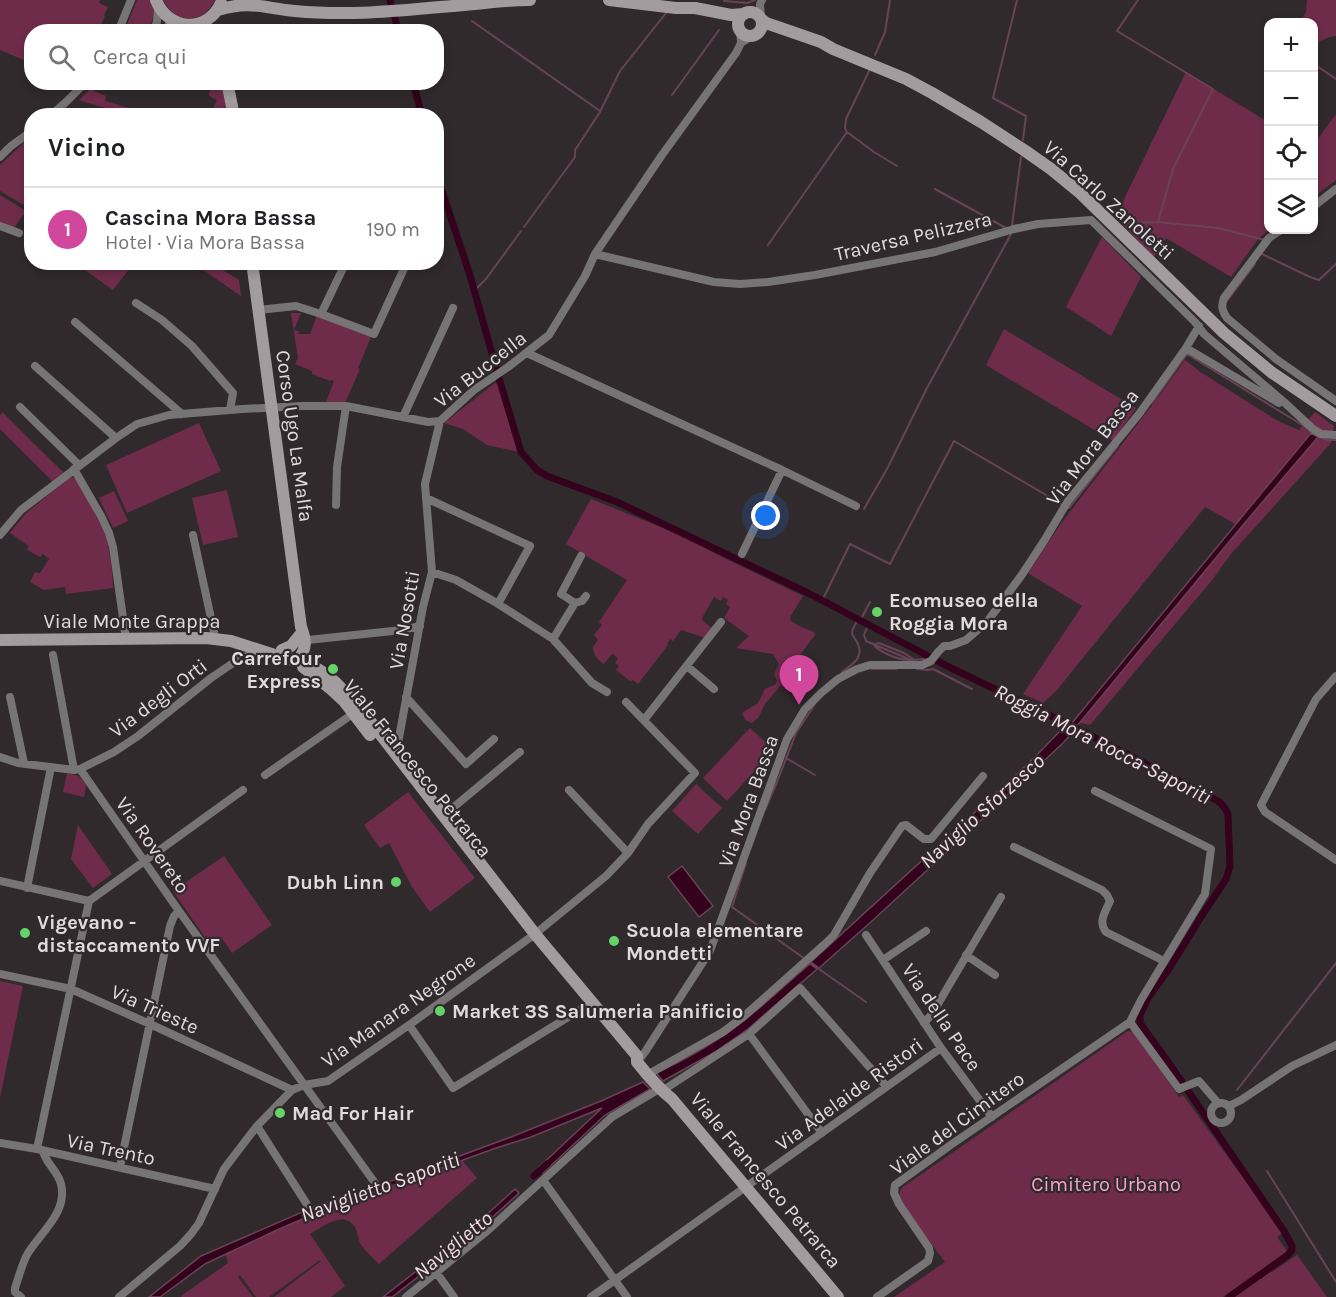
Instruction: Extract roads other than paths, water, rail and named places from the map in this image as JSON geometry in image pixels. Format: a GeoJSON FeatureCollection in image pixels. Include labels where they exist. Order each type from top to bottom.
{"type":"FeatureCollection","features":[{"type":"Feature","properties":{"kind":"main road"},"geometry":{"type":"LineString","coordinates":[[198,24],[204,22],[219,7],[237,3],[254,2],[286,10],[331,14],[530,0]]}},
{"type":"Feature","properties":{"kind":"main road"},"geometry":{"type":"LineString","coordinates":[[609,0],[695,8],[731,15],[755,13],[758,26],[745,35],[676,8]]}},
{"type":"Feature","properties":{"kind":"main road"},"geometry":{"type":"LineString","coordinates":[[157,3],[169,18],[183,24]]}},
{"type":"Feature","properties":{"kind":"main road"},"geometry":{"type":"LineString","coordinates":[[212,24],[219,7]]}},
{"type":"Feature","properties":{"kind":"main road"},"geometry":{"type":"LineString","coordinates":[[740,33],[740,19],[746,13]]}},
{"type":"Feature","properties":{"kind":"main road","name":"Via Carlo Zanoletti"},"geometry":{"type":"LineString","coordinates":[[758,26],[770,32],[833,49],[874,65],[932,93],[999,133],[1033,156],[1078,192],[1224,333],[1271,372],[1336,416]]}},
{"type":"Feature","properties":{"kind":"main road"},"geometry":{"type":"LineString","coordinates":[[229,90],[232,108]]}},
{"type":"Feature","properties":{"kind":"main road","name":"Corso Ugo La Malfa"},"geometry":{"type":"LineString","coordinates":[[253,270],[302,629],[314,662],[321,671]]}},
{"type":"Feature","properties":{"kind":"main road"},"geometry":{"type":"LineString","coordinates":[[282,650],[291,646],[302,629]]}},
{"type":"Feature","properties":{"kind":"main road","name":"Corso Ugo La Malfa"},"geometry":{"type":"LineString","coordinates":[[298,660],[297,651],[302,629]]}},
{"type":"Feature","properties":{"kind":"main road","name":"Viale Monte Grappa"},"geometry":{"type":"LineString","coordinates":[[0,632],[214,632],[260,641],[290,653],[298,660]]}},
{"type":"Feature","properties":{"kind":"main road","name":"Viale Monte Grappa"},"geometry":{"type":"LineString","coordinates":[[0,640],[206,638],[231,641],[287,659],[298,660]]}},
{"type":"Feature","properties":{"kind":"main road","name":"Viale Francesco Petrarca"},"geometry":{"type":"LineString","coordinates":[[298,660],[321,671],[354,701],[532,936]]}},
{"type":"Feature","properties":{"kind":"main road","name":"Viale Francesco Petrarca"},"geometry":{"type":"LineString","coordinates":[[298,660],[354,713],[532,936],[589,1005],[637,1056],[637,1062],[655,1083],[666,1104],[838,1297]]}},
{"type":"Feature","properties":{"kind":"main road","name":"Viale Francesco Petrarca"},"geometry":{"type":"LineString","coordinates":[[743,1189],[828,1297]]}},
{"type":"Feature","properties":{"kind":"street"},"geometry":{"type":"LineString","coordinates":[[121,24],[131,0]]}},
{"type":"Feature","properties":{"kind":"street"},"geometry":{"type":"LineString","coordinates":[[746,13],[761,2]]}},
{"type":"Feature","properties":{"kind":"street"},"geometry":{"type":"LineString","coordinates":[[758,26],[761,2]]}},
{"type":"Feature","properties":{"kind":"street"},"geometry":{"type":"LineString","coordinates":[[156,24],[157,3]]}},
{"type":"Feature","properties":{"kind":"street","name":"Via Buccella"},"geometry":{"type":"LineString","coordinates":[[0,535],[21,510],[116,438],[136,424],[169,415],[230,410],[346,406],[428,422],[440,421],[474,390],[549,335],[585,276],[595,254],[662,155],[736,53],[740,33]]}},
{"type":"Feature","properties":{"kind":"street"},"geometry":{"type":"LineString","coordinates":[[58,108],[78,90]]}},
{"type":"Feature","properties":{"kind":"street"},"geometry":{"type":"LineString","coordinates":[[0,157],[24,137]]}},
{"type":"Feature","properties":{"kind":"street"},"geometry":{"type":"LineString","coordinates":[[1318,203],[1336,189]]}},
{"type":"Feature","properties":{"kind":"street","name":"Traversa Pelizzera"},"geometry":{"type":"LineString","coordinates":[[595,254],[714,282],[740,284],[815,275],[935,252],[1038,224],[1091,220],[1204,334],[1294,412]]}},
{"type":"Feature","properties":{"kind":"street"},"geometry":{"type":"LineString","coordinates":[[0,226],[19,233]]}},
{"type":"Feature","properties":{"kind":"street"},"geometry":{"type":"LineString","coordinates":[[1276,234],[1267,241],[1224,298],[1222,311],[1227,318],[1276,360],[1334,400]]}},
{"type":"Feature","properties":{"kind":"street"},"geometry":{"type":"LineString","coordinates":[[321,314],[342,270]]}},
{"type":"Feature","properties":{"kind":"street"},"geometry":{"type":"LineString","coordinates":[[258,310],[296,306],[374,334],[403,270]]}},
{"type":"Feature","properties":{"kind":"street"},"geometry":{"type":"LineString","coordinates":[[136,303],[192,346],[233,393],[230,410]]}},
{"type":"Feature","properties":{"kind":"street"},"geometry":{"type":"LineString","coordinates":[[402,417],[453,308]]}},
{"type":"Feature","properties":{"kind":"street"},"geometry":{"type":"LineString","coordinates":[[75,322],[182,414]]}},
{"type":"Feature","properties":{"kind":"street","name":"Via Mora Bassa"},"geometry":{"type":"LineString","coordinates":[[637,1062],[710,951],[787,739],[806,708],[821,693],[857,669],[870,665],[922,665],[931,661],[944,646],[966,640],[987,622],[1027,568],[1065,506],[1139,414],[1186,348],[1198,326]]}},
{"type":"Feature","properties":{"kind":"street"},"geometry":{"type":"LineString","coordinates":[[1186,348],[1294,412],[1317,431],[1336,435]]}},
{"type":"Feature","properties":{"kind":"street"},"geometry":{"type":"LineString","coordinates":[[527,352],[856,506]]}},
{"type":"Feature","properties":{"kind":"street"},"geometry":{"type":"LineString","coordinates":[[35,366],[116,438]]}},
{"type":"Feature","properties":{"kind":"street"},"geometry":{"type":"LineString","coordinates":[[336,505],[338,466],[346,406]]}},
{"type":"Feature","properties":{"kind":"street","name":"Viale Monte Grappa"},"geometry":{"type":"LineString","coordinates":[[21,407],[76,467],[110,533],[125,632]]}},
{"type":"Feature","properties":{"kind":"street","name":"Via Nosotti"},"geometry":{"type":"LineString","coordinates":[[396,754],[432,572],[425,484],[440,421]]}},
{"type":"Feature","properties":{"kind":"street"},"geometry":{"type":"LineString","coordinates":[[742,554],[782,470]]}},
{"type":"Feature","properties":{"kind":"street"},"geometry":{"type":"LineString","coordinates":[[426,498],[530,546],[498,604]]}},
{"type":"Feature","properties":{"kind":"street"},"geometry":{"type":"LineString","coordinates":[[193,535],[214,632]]}},
{"type":"Feature","properties":{"kind":"street"},"geometry":{"type":"LineString","coordinates":[[575,603],[561,594],[581,556]]}},
{"type":"Feature","properties":{"kind":"street"},"geometry":{"type":"LineString","coordinates":[[432,572],[456,580],[553,639],[592,683],[607,692]]}},
{"type":"Feature","properties":{"kind":"street"},"geometry":{"type":"LineString","coordinates":[[553,639],[575,603],[582,601],[586,596]]}},
{"type":"Feature","properties":{"kind":"street"},"geometry":{"type":"LineString","coordinates":[[626,702],[644,720],[721,622]]}},
{"type":"Feature","properties":{"kind":"street"},"geometry":{"type":"LineString","coordinates":[[302,629],[402,630],[420,626]]}},
{"type":"Feature","properties":{"kind":"street","name":"Via degli Orti"},"geometry":{"type":"LineString","coordinates":[[77,769],[114,752],[138,736],[211,678],[259,650]]}},
{"type":"Feature","properties":{"kind":"street"},"geometry":{"type":"LineString","coordinates":[[0,756],[24,763],[77,769],[53,655]]}},
{"type":"Feature","properties":{"kind":"street"},"geometry":{"type":"LineString","coordinates":[[687,666],[714,689]]}},
{"type":"Feature","properties":{"kind":"street"},"geometry":{"type":"LineString","coordinates":[[1336,676],[1316,699],[1261,805],[1265,812],[1336,860]]}},
{"type":"Feature","properties":{"kind":"street"},"geometry":{"type":"LineString","coordinates":[[406,697],[466,764],[494,739]]}},
{"type":"Feature","properties":{"kind":"street"},"geometry":{"type":"LineString","coordinates":[[10,698],[24,763]]}},
{"type":"Feature","properties":{"kind":"street"},"geometry":{"type":"LineString","coordinates":[[265,775],[354,713]]}},
{"type":"Feature","properties":{"kind":"street","name":"Via Manara Negrone"},"geometry":{"type":"LineString","coordinates":[[119,1297],[191,1234],[224,1169],[256,1125],[292,1090],[304,1085],[328,1081],[409,1025],[532,936],[606,876],[628,853],[648,824],[695,772],[644,720]]}},
{"type":"Feature","properties":{"kind":"street"},"geometry":{"type":"LineString","coordinates":[[443,816],[520,752]]}},
{"type":"Feature","properties":{"kind":"street"},"geometry":{"type":"LineString","coordinates":[[27,888],[51,767]]}},
{"type":"Feature","properties":{"kind":"street","name":"Via Rovereto"},"geometry":{"type":"LineString","coordinates":[[77,769],[375,1183]]}},
{"type":"Feature","properties":{"kind":"street"},"geometry":{"type":"LineString","coordinates":[[406,1297],[486,1232],[612,1117],[736,1022],[807,960],[834,935],[870,873],[902,826],[906,825],[924,839],[931,839],[983,776]]}},
{"type":"Feature","properties":{"kind":"street"},"geometry":{"type":"LineString","coordinates":[[21,1297],[15,1292],[15,1288],[26,1256],[45,1232],[61,1202],[62,1185],[40,1150],[89,901],[243,790]]}},
{"type":"Feature","properties":{"kind":"street"},"geometry":{"type":"LineString","coordinates":[[569,790],[628,853]]}},
{"type":"Feature","properties":{"kind":"street"},"geometry":{"type":"LineString","coordinates":[[1095,791],[1211,849],[1205,894],[1132,1015],[1130,1022],[1179,1089],[1199,1082],[1218,1103]]}},
{"type":"Feature","properties":{"kind":"street"},"geometry":{"type":"LineString","coordinates":[[1014,847],[1102,890],[1110,901],[1102,920],[1102,928],[1164,961]]}},
{"type":"Feature","properties":{"kind":"street"},"geometry":{"type":"LineString","coordinates":[[0,881],[89,901]]}},
{"type":"Feature","properties":{"kind":"street"},"geometry":{"type":"LineString","coordinates":[[924,1023],[932,1014],[1001,897]]}},
{"type":"Feature","properties":{"kind":"street"},"geometry":{"type":"LineString","coordinates":[[120,1167],[170,926],[178,911]]}},
{"type":"Feature","properties":{"kind":"street"},"geometry":{"type":"LineString","coordinates":[[883,960],[926,931]]}},
{"type":"Feature","properties":{"kind":"street","name":"Via della Pace"},"geometry":{"type":"LineString","coordinates":[[866,935],[940,1048],[992,1117]]}},
{"type":"Feature","properties":{"kind":"street"},"geometry":{"type":"LineString","coordinates":[[966,955],[995,975]]}},
{"type":"Feature","properties":{"kind":"street","name":"Via Trieste"},"geometry":{"type":"LineString","coordinates":[[0,974],[71,989],[292,1090]]}},
{"type":"Feature","properties":{"kind":"street"},"geometry":{"type":"LineString","coordinates":[[655,1083],[749,1034],[800,988],[886,1086]]}},
{"type":"Feature","properties":{"kind":"street"},"geometry":{"type":"LineString","coordinates":[[409,1025],[453,1088],[589,1005]]}},
{"type":"Feature","properties":{"kind":"street","name":"Viale del Cimitero"},"geometry":{"type":"LineString","coordinates":[[878,1297],[928,1262],[930,1257],[928,1248],[898,1204],[894,1192],[895,1185],[1130,1022]]}},
{"type":"Feature","properties":{"kind":"street"},"geometry":{"type":"LineString","coordinates":[[749,1034],[822,1132]]}},
{"type":"Feature","properties":{"kind":"street"},"geometry":{"type":"LineString","coordinates":[[1229,1106],[1292,1066],[1336,1045]]}},
{"type":"Feature","properties":{"kind":"street","name":"Via Adelaide Ristori"},"geometry":{"type":"LineString","coordinates":[[591,1297],[940,1048]]}},
{"type":"Feature","properties":{"kind":"street"},"geometry":{"type":"LineString","coordinates":[[1218,1103],[1229,1106],[1231,1112],[1227,1121],[1219,1123],[1211,1116],[1212,1108],[1218,1103]]}},
{"type":"Feature","properties":{"kind":"street"},"geometry":{"type":"LineString","coordinates":[[256,1125],[308,1206]]}},
{"type":"Feature","properties":{"kind":"street","name":"Via Trento"},"geometry":{"type":"LineString","coordinates":[[0,1143],[215,1189]]}},
{"type":"Feature","properties":{"kind":"street"},"geometry":{"type":"LineString","coordinates":[[543,1180],[627,1297]]}},
{"type":"Feature","properties":{"kind":"street"},"geometry":{"type":"LineString","coordinates":[[436,1272],[454,1297]]}},
{"type":"Feature","properties":{"kind":"water"},"geometry":{"type":"Polygon","coordinates":[[[1311,433],[1318,437],[1077,726],[1072,723],[1311,433]]]}},
{"type":"Feature","properties":{"kind":"water","name":"Naviglio Sforzesco"},"geometry":{"type":"Polygon","coordinates":[[[1067,727],[1074,731],[1062,744],[872,921],[819,968],[811,962],[1032,760],[1061,730],[1067,727]]]}},
{"type":"Feature","properties":{"kind":"water"},"geometry":{"type":"Polygon","coordinates":[[[682,866],[713,906],[699,917],[668,877],[682,866]]]}},
{"type":"Feature","properties":{"kind":"water"},"geometry":{"type":"Polygon","coordinates":[[[810,964],[817,969],[748,1029],[715,1052],[663,1081],[656,1073],[690,1056],[733,1029],[810,964]]]}},
{"type":"Feature","properties":{"kind":"water","name":"Naviglietto Saporiti"},"geometry":{"type":"Polygon","coordinates":[[[643,1082],[650,1089],[605,1115],[543,1173],[538,1168],[602,1108],[531,1137],[314,1214],[205,1264],[160,1297],[149,1297],[201,1256],[316,1206],[511,1137],[643,1082]]]}},
{"type":"Feature","properties":{"kind":"water"},"geometry":{"type":"Polygon","coordinates":[[[515,1189],[519,1193],[477,1231],[392,1297],[383,1297],[473,1227],[515,1189]]]}},
{"type":"Feature","properties":{"kind":"waterway","name":"Roggia Mora Rocca-Saporiti"},"geometry":{"type":"LineString","coordinates":[[390,0],[391,5]]}},
{"type":"Feature","properties":{"kind":"waterway"},"geometry":{"type":"LineString","coordinates":[[724,1],[747,3],[755,0]]}},
{"type":"Feature","properties":{"kind":"waterway"},"geometry":{"type":"LineString","coordinates":[[875,55],[885,32],[890,0]]}},
{"type":"Feature","properties":{"kind":"waterway"},"geometry":{"type":"LineString","coordinates":[[1017,0],[993,98],[1026,116],[1023,140]]}},
{"type":"Feature","properties":{"kind":"waterway"},"geometry":{"type":"LineString","coordinates":[[1138,0],[1117,31],[1213,89],[1173,169],[1158,222]]}},
{"type":"Feature","properties":{"kind":"waterway"},"geometry":{"type":"LineString","coordinates":[[524,227],[575,157],[575,150],[600,112],[620,71],[666,13]]}},
{"type":"Feature","properties":{"kind":"waterway","name":"Roggia Mora Rocca-Saporiti"},"geometry":{"type":"LineString","coordinates":[[395,18],[396,24]]}},
{"type":"Feature","properties":{"kind":"waterway"},"geometry":{"type":"LineString","coordinates":[[472,21],[600,111]]}},
{"type":"Feature","properties":{"kind":"waterway"},"geometry":{"type":"LineString","coordinates":[[672,95],[719,30]]}},
{"type":"Feature","properties":{"kind":"waterway"},"geometry":{"type":"LineString","coordinates":[[1318,67],[1336,79]]}},
{"type":"Feature","properties":{"kind":"waterway"},"geometry":{"type":"LineString","coordinates":[[869,71],[846,119],[845,128],[847,132],[874,152],[897,166]]}},
{"type":"Feature","properties":{"kind":"waterway","name":"Roggia Mora Rocca-Saporiti"},"geometry":{"type":"LineString","coordinates":[[415,90],[420,108]]}},
{"type":"Feature","properties":{"kind":"waterway"},"geometry":{"type":"LineString","coordinates":[[768,245],[847,132]]}},
{"type":"Feature","properties":{"kind":"waterway"},"geometry":{"type":"LineString","coordinates":[[1012,226],[1021,157]]}},
{"type":"Feature","properties":{"kind":"waterway"},"geometry":{"type":"LineString","coordinates":[[935,189],[1006,228]]}},
{"type":"Feature","properties":{"kind":"waterway","name":"Roggia Mora Rocca-Saporiti"},"geometry":{"type":"LineString","coordinates":[[444,197],[469,272],[497,371]]}},
{"type":"Feature","properties":{"kind":"waterway"},"geometry":{"type":"LineString","coordinates":[[1126,223],[1158,222],[1218,228],[1265,240]]}},
{"type":"Feature","properties":{"kind":"waterway"},"geometry":{"type":"LineString","coordinates":[[474,291],[486,279],[521,231]]}},
{"type":"Feature","properties":{"kind":"waterway"},"geometry":{"type":"LineString","coordinates":[[864,509],[1011,234]]}},
{"type":"Feature","properties":{"kind":"waterway"},"geometry":{"type":"LineString","coordinates":[[1262,254],[1319,280],[1336,264]]}},
{"type":"Feature","properties":{"kind":"waterway"},"geometry":{"type":"LineString","coordinates":[[1227,301],[1255,264]]}},
{"type":"Feature","properties":{"kind":"waterway"},"geometry":{"type":"LineString","coordinates":[[1152,403],[1187,354],[1307,428]]}},
{"type":"Feature","properties":{"kind":"waterway","name":"Roggia Mora Rocca-Saporiti"},"geometry":{"type":"LineString","coordinates":[[499,378],[521,452],[537,470],[547,476],[617,502],[808,593],[951,668],[1070,725],[1218,801],[1224,807],[1228,815],[1230,866],[1226,879],[1148,998],[1140,1015],[1140,1023],[1284,1231],[1292,1246],[1288,1255],[1229,1297]]}},
{"type":"Feature","properties":{"kind":"waterway"},"geometry":{"type":"LineString","coordinates":[[1322,438],[1336,440]]}},
{"type":"Feature","properties":{"kind":"waterway"},"geometry":{"type":"LineString","coordinates":[[822,601],[850,544],[890,564],[954,441],[1063,505]]}},
{"type":"Feature","properties":{"kind":"waterway"},"geometry":{"type":"LineString","coordinates":[[1068,508],[1118,446]]}},
{"type":"Feature","properties":{"kind":"waterway"},"geometry":{"type":"LineString","coordinates":[[860,621],[870,602]]}},
{"type":"Feature","properties":{"kind":"waterway"},"geometry":{"type":"LineString","coordinates":[[841,675],[859,656],[859,647],[852,633],[858,620]]}},
{"type":"Feature","properties":{"kind":"waterway"},"geometry":{"type":"LineString","coordinates":[[868,625],[864,635],[866,641],[911,660],[926,659]]}},
{"type":"Feature","properties":{"kind":"waterway"},"geometry":{"type":"LineString","coordinates":[[874,645],[879,643],[913,659]]}},
{"type":"Feature","properties":{"kind":"waterway"},"geometry":{"type":"LineString","coordinates":[[874,645],[890,656],[909,660]]}},
{"type":"Feature","properties":{"kind":"waterway"},"geometry":{"type":"LineString","coordinates":[[872,669],[896,669]]}},
{"type":"Feature","properties":{"kind":"waterway"},"geometry":{"type":"LineString","coordinates":[[917,669],[933,669],[972,689]]}},
{"type":"Feature","properties":{"kind":"waterway"},"geometry":{"type":"LineString","coordinates":[[765,810],[796,733],[815,704]]}},
{"type":"Feature","properties":{"kind":"waterway"},"geometry":{"type":"LineString","coordinates":[[786,758],[815,775]]}},
{"type":"Feature","properties":{"kind":"waterway"},"geometry":{"type":"LineString","coordinates":[[746,863],[732,907],[805,959]]}},
{"type":"Feature","properties":{"kind":"waterway"},"geometry":{"type":"LineString","coordinates":[[809,962],[866,1002]]}},
{"type":"Feature","properties":{"kind":"waterway"},"geometry":{"type":"LineString","coordinates":[[1237,1090],[1336,963]]}},
{"type":"Feature","properties":{"kind":"waterway","name":"Naviglietto"},"geometry":{"type":"LineString","coordinates":[[534,1176],[547,1164]]}},
{"type":"Feature","properties":{"kind":"waterway"},"geometry":{"type":"LineString","coordinates":[[1267,1171],[1336,1282]]}},
{"type":"Feature","properties":{"kind":"place","name":"Ecomuseo della Roggia Mora"},"geometry":{"type":"Point","coordinates":[877,612]}},
{"type":"Feature","properties":{"kind":"place","name":"Carrefour Express"},"geometry":{"type":"Point","coordinates":[333,669]}},
{"type":"Feature","properties":{"kind":"place","name":"Cascina Mora Bassa"},"geometry":{"type":"Point","coordinates":[799,705]}},
{"type":"Feature","properties":{"kind":"place","name":"Dubh Linn"},"geometry":{"type":"Point","coordinates":[396,882]}},
{"type":"Feature","properties":{"kind":"place","name":"Vigevano - distaccamento VVF"},"geometry":{"type":"Point","coordinates":[25,933]}},
{"type":"Feature","properties":{"kind":"place","name":"Scuola elementare Mondetti"},"geometry":{"type":"Point","coordinates":[614,941]}},
{"type":"Feature","properties":{"kind":"place","name":"Market 3S Salumeria Panificio"},"geometry":{"type":"Point","coordinates":[440,1011]}},
{"type":"Feature","properties":{"kind":"place","name":"Mad For Hair"},"geometry":{"type":"Point","coordinates":[280,1113]}},
{"type":"Feature","properties":{"kind":"park label","name":"Cimitero Urbano"},"geometry":{"type":"Point","coordinates":[1106,1184]}}]}
